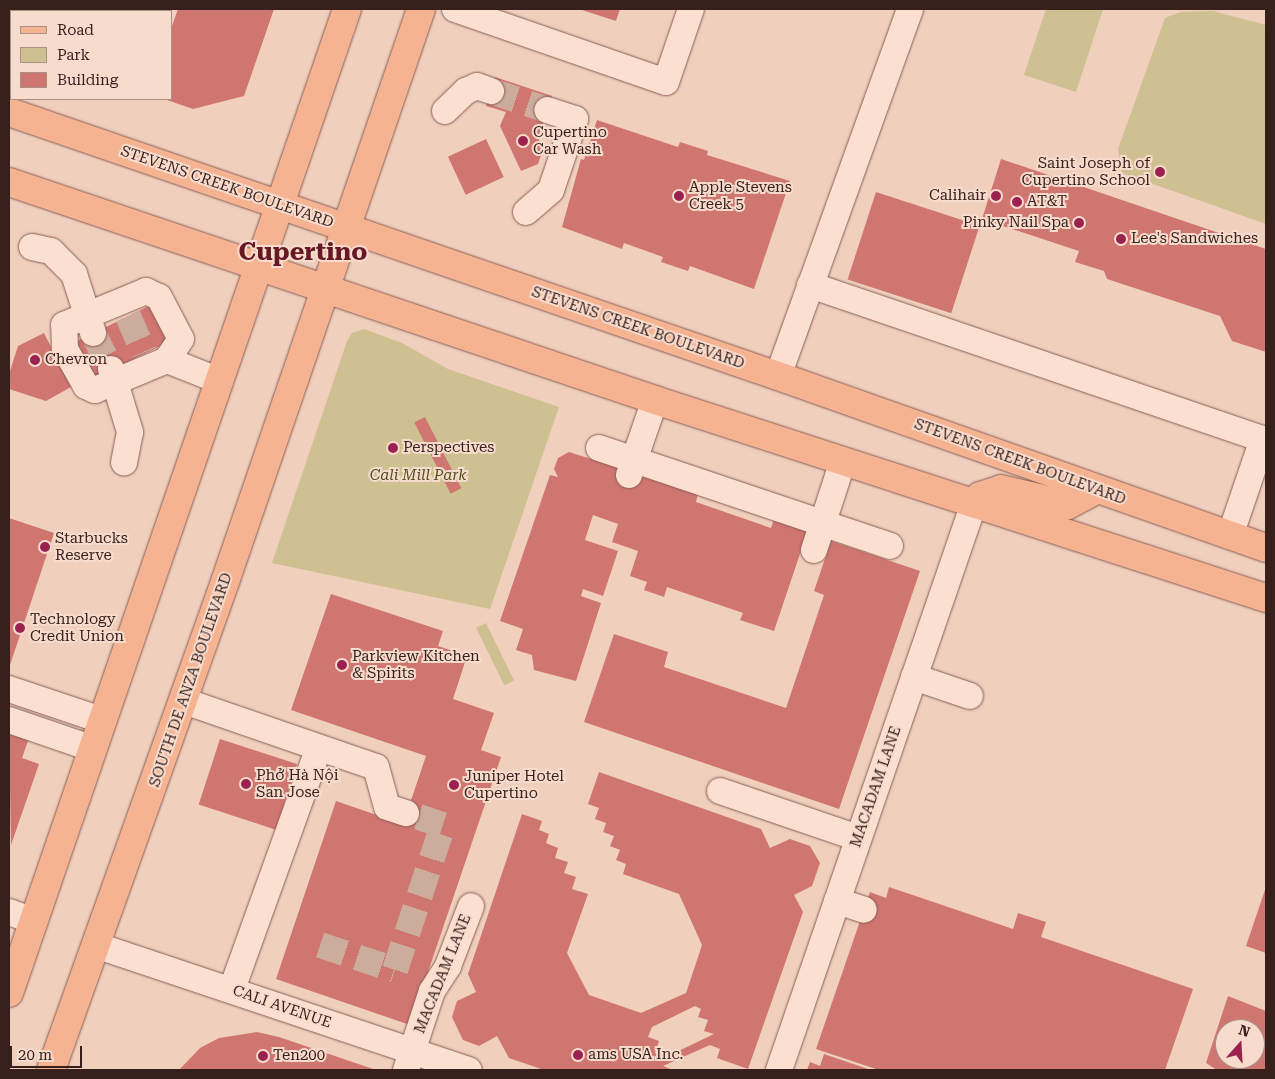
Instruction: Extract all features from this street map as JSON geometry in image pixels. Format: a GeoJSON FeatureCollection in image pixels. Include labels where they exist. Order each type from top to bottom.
{"type":"FeatureCollection","features":[{"type":"Feature","properties":{"kind":"main road"},"geometry":{"type":"LineString","coordinates":[[9,993],[21,916],[91,748],[260,266],[347,9]]}},
{"type":"Feature","properties":{"kind":"main road","name":"SOUTH DE ANZA BOULEVARD"},"geometry":{"type":"LineString","coordinates":[[51,1070],[184,701],[421,9]]}},
{"type":"Feature","properties":{"kind":"main road","name":"STEVENS CREEK BOULEVARD"},"geometry":{"type":"LineString","coordinates":[[9,112],[778,376],[1096,490],[1266,548]]}},
{"type":"Feature","properties":{"kind":"main road"},"geometry":{"type":"LineString","coordinates":[[9,182],[655,400],[1266,598]]}},
{"type":"Feature","properties":{"kind":"main road"},"geometry":{"type":"LineString","coordinates":[[974,504],[980,496],[1001,489],[1068,505],[1096,490]]}},
{"type":"Feature","properties":{"kind":"lane"},"geometry":{"type":"LineString","coordinates":[[454,9],[666,82],[691,9]]}},
{"type":"Feature","properties":{"kind":"lane"},"geometry":{"type":"LineString","coordinates":[[778,376],[910,9]]}},
{"type":"Feature","properties":{"kind":"lane"},"geometry":{"type":"LineString","coordinates":[[445,111],[466,91],[477,86],[491,91]]}},
{"type":"Feature","properties":{"kind":"lane"},"geometry":{"type":"LineString","coordinates":[[526,212],[551,190],[575,119],[547,110]]}},
{"type":"Feature","properties":{"kind":"lane"},"geometry":{"type":"LineString","coordinates":[[32,247],[51,251],[74,274],[89,324]]}},
{"type":"Feature","properties":{"kind":"lane"},"geometry":{"type":"LineString","coordinates":[[810,285],[1264,439],[1230,536]]}},
{"type":"Feature","properties":{"kind":"lane"},"geometry":{"type":"LineString","coordinates":[[146,291],[158,297],[181,339],[154,360],[114,375],[95,390],[86,386],[65,349],[64,325],[89,324],[125,308],[146,291]]}},
{"type":"Feature","properties":{"kind":"lane"},"geometry":{"type":"LineString","coordinates":[[154,360],[220,381]]}},
{"type":"Feature","properties":{"kind":"lane"},"geometry":{"type":"LineString","coordinates":[[114,375],[130,432],[124,462]]}},
{"type":"Feature","properties":{"kind":"lane"},"geometry":{"type":"LineString","coordinates":[[632,468],[655,400]]}},
{"type":"Feature","properties":{"kind":"lane"},"geometry":{"type":"LineString","coordinates":[[599,448],[632,468],[824,523],[890,546]]}},
{"type":"Feature","properties":{"kind":"lane"},"geometry":{"type":"LineString","coordinates":[[814,550],[843,461]]}},
{"type":"Feature","properties":{"kind":"lane","name":"MACADAM LANE"},"geometry":{"type":"LineString","coordinates":[[779,1070],[974,504]]}},
{"type":"Feature","properties":{"kind":"lane"},"geometry":{"type":"LineString","coordinates":[[914,677],[970,696]]}},
{"type":"Feature","properties":{"kind":"lane"},"geometry":{"type":"LineString","coordinates":[[9,689],[100,720]]}},
{"type":"Feature","properties":{"kind":"lane"},"geometry":{"type":"LineString","coordinates":[[184,701],[376,767],[387,807],[406,814]]}},
{"type":"Feature","properties":{"kind":"lane"},"geometry":{"type":"LineString","coordinates":[[9,720],[91,748]]}},
{"type":"Feature","properties":{"kind":"lane"},"geometry":{"type":"LineString","coordinates":[[232,990],[319,748]]}},
{"type":"Feature","properties":{"kind":"lane"},"geometry":{"type":"LineString","coordinates":[[720,791],[858,838]]}},
{"type":"Feature","properties":{"kind":"lane"},"geometry":{"type":"LineString","coordinates":[[837,901],[864,910]]}},
{"type":"Feature","properties":{"kind":"lane","name":"MACADAM LANE"},"geometry":{"type":"LineString","coordinates":[[409,1061],[432,991],[448,966],[471,906]]}},
{"type":"Feature","properties":{"kind":"lane","name":"CALI AVENUE"},"geometry":{"type":"LineString","coordinates":[[95,944],[232,990],[409,1061],[469,1070]]}},
{"type":"Feature","properties":{"kind":"green space"},"geometry":{"type":"Polygon","coordinates":[[[1046,9],[1103,9],[1076,92],[1024,75],[1046,9]]]}},
{"type":"Feature","properties":{"kind":"green space"},"geometry":{"type":"Polygon","coordinates":[[[1213,11],[1266,25],[1266,224],[1122,173],[1118,149],[1165,18],[1180,12],[1213,11]]]}},
{"type":"Feature","properties":{"kind":"green space","name":"Cali Mill Park"},"geometry":{"type":"Polygon","coordinates":[[[364,329],[402,343],[448,369],[559,407],[490,609],[272,563],[347,341],[352,333],[364,329]]]}},
{"type":"Feature","properties":{"kind":"green space"},"geometry":{"type":"Polygon","coordinates":[[[486,623],[514,681],[504,685],[476,628],[486,623]]]}},
{"type":"Feature","properties":{"kind":"building"},"geometry":{"type":"Polygon","coordinates":[[[11,9],[155,9],[83,10],[11,9]]]}},
{"type":"Feature","properties":{"kind":"building"},"geometry":{"type":"Polygon","coordinates":[[[178,9],[274,9],[244,96],[193,109],[167,100],[172,100],[172,26],[178,9]]]}},
{"type":"Feature","properties":{"kind":"building"},"geometry":{"type":"Polygon","coordinates":[[[579,9],[620,9],[616,21],[579,9]]]}},
{"type":"Feature","properties":{"kind":"building"},"geometry":{"type":"Polygon","coordinates":[[[495,77],[552,96],[538,138],[543,149],[538,164],[521,171],[500,126],[506,112],[486,106],[495,77]]]}},
{"type":"Feature","properties":{"kind":"building","name":"Apple Stevens Creek 5"},"geometry":{"type":"Polygon","coordinates":[[[597,120],[678,147],[680,142],[708,151],[707,155],[790,181],[754,289],[690,266],[688,271],[661,262],[663,257],[624,243],[622,249],[562,227],[581,159],[584,160],[597,120]]]}},
{"type":"Feature","properties":{"kind":"building"},"geometry":{"type":"Polygon","coordinates":[[[486,139],[504,177],[466,195],[448,157],[486,139]]]}},
{"type":"Feature","properties":{"kind":"building"},"geometry":{"type":"Polygon","coordinates":[[[1001,159],[1266,249],[1266,352],[1232,341],[1220,316],[1107,279],[1104,271],[1075,262],[1079,251],[982,219],[1001,159]]]}},
{"type":"Feature","properties":{"kind":"building"},"geometry":{"type":"Polygon","coordinates":[[[876,192],[980,226],[951,313],[848,279],[876,192]]]}},
{"type":"Feature","properties":{"kind":"building"},"geometry":{"type":"Polygon","coordinates":[[[153,304],[171,341],[88,381],[70,344],[153,304]]]}},
{"type":"Feature","properties":{"kind":"building","name":"Chevron"},"geometry":{"type":"Polygon","coordinates":[[[44,333],[71,387],[46,401],[9,389],[9,374],[18,346],[44,333]]]}},
{"type":"Feature","properties":{"kind":"building"},"geometry":{"type":"Polygon","coordinates":[[[425,417],[461,488],[451,494],[414,422],[425,417]]]}},
{"type":"Feature","properties":{"kind":"building"},"geometry":{"type":"Polygon","coordinates":[[[569,452],[698,493],[696,502],[771,528],[774,519],[808,530],[774,631],[740,620],[743,613],[667,587],[664,597],[644,590],[647,582],[630,576],[638,551],[612,542],[618,524],[593,515],[585,540],[618,551],[603,596],[583,589],[581,596],[601,603],[576,681],[534,670],[532,655],[516,650],[523,629],[500,621],[550,475],[558,477],[554,469],[558,458],[569,452]]]}},
{"type":"Feature","properties":{"kind":"building"},"geometry":{"type":"Polygon","coordinates":[[[9,518],[54,533],[9,668],[9,518]]]}},
{"type":"Feature","properties":{"kind":"building"},"geometry":{"type":"Polygon","coordinates":[[[831,541],[920,571],[839,809],[584,722],[614,634],[668,652],[664,667],[786,708],[824,595],[814,591],[831,541]]]}},
{"type":"Feature","properties":{"kind":"building","name":"Juniper Hotel Cupertino"},"geometry":{"type":"Polygon","coordinates":[[[331,594],[443,631],[438,646],[467,656],[453,699],[494,713],[481,750],[501,757],[410,1025],[276,979],[336,801],[403,824],[426,756],[291,710],[331,594]]]}},
{"type":"Feature","properties":{"kind":"building"},"geometry":{"type":"Polygon","coordinates":[[[9,731],[29,738],[22,758],[39,764],[11,845],[9,731]]]}},
{"type":"Feature","properties":{"kind":"building","name":"Phở Hà Nội San Jose"},"geometry":{"type":"Polygon","coordinates":[[[220,739],[297,764],[276,830],[199,805],[220,739]]]}},
{"type":"Feature","properties":{"kind":"building"},"geometry":{"type":"Polygon","coordinates":[[[599,772],[761,829],[770,848],[790,839],[810,846],[820,863],[812,886],[794,895],[803,912],[748,1069],[717,1058],[720,1049],[710,1045],[663,1066],[673,1070],[544,1070],[509,1058],[497,1036],[479,1046],[463,1040],[452,1017],[457,1001],[476,992],[468,974],[522,814],[542,821],[539,830],[549,834],[546,843],[558,848],[555,858],[568,862],[564,873],[576,877],[572,889],[588,894],[567,953],[589,995],[641,1013],[686,993],[702,945],[679,894],[623,874],[626,864],[616,860],[620,850],[610,846],[614,836],[603,832],[606,823],[595,819],[599,808],[588,804],[599,772]],[[695,1006],[652,1027],[648,1037],[659,1041],[655,1053],[666,1057],[714,1034],[704,1031],[708,1020],[698,1017],[701,1009],[695,1006]]]}},
{"type":"Feature","properties":{"kind":"building"},"geometry":{"type":"Polygon","coordinates":[[[889,887],[1013,929],[1018,913],[1046,922],[1041,937],[1193,989],[1165,1070],[879,1070],[816,1049],[870,892],[886,898],[889,887]]]}},
{"type":"Feature","properties":{"kind":"building"},"geometry":{"type":"Polygon","coordinates":[[[1266,887],[1266,953],[1246,946],[1266,887]]]}},
{"type":"Feature","properties":{"kind":"building"},"geometry":{"type":"Polygon","coordinates":[[[1228,996],[1266,1011],[1266,1070],[1215,1069],[1265,1069],[1265,1019],[1220,1019],[1228,996]]]}},
{"type":"Feature","properties":{"kind":"building","name":"Ten200"},"geometry":{"type":"Polygon","coordinates":[[[257,1032],[279,1037],[376,1070],[179,1070],[200,1048],[219,1038],[257,1032]]]}},
{"type":"Feature","properties":{"kind":"building"},"geometry":{"type":"Polygon","coordinates":[[[1215,1036],[1215,1069],[1206,1063],[1215,1036]]]}},
{"type":"Feature","properties":{"kind":"building"},"geometry":{"type":"Polygon","coordinates":[[[824,1054],[871,1070],[807,1070],[810,1062],[820,1066],[824,1054]]]}},
{"type":"Feature","properties":{"kind":"tunnel"},"geometry":{"type":"LineString","coordinates":[[491,91],[547,110]]}},
{"type":"Feature","properties":{"kind":"tunnel"},"geometry":{"type":"LineString","coordinates":[[128,316],[144,353]]}},
{"type":"Feature","properties":{"kind":"tunnel"},"geometry":{"type":"LineString","coordinates":[[93,333],[111,369]]}},
{"type":"Feature","properties":{"kind":"tunnel"},"geometry":{"type":"LineString","coordinates":[[320,945],[395,970],[443,825],[406,813]]}},
{"type":"Feature","properties":{"kind":"place","name":"Cupertino Car Wash"},"geometry":{"type":"Point","coordinates":[523,141]}},
{"type":"Feature","properties":{"kind":"place","name":"Saint Joseph of Cupertino School"},"geometry":{"type":"Point","coordinates":[1160,172]}},
{"type":"Feature","properties":{"kind":"place","name":"Apple Stevens Creek 5"},"geometry":{"type":"Point","coordinates":[679,196]}},
{"type":"Feature","properties":{"kind":"place","name":"Calihair"},"geometry":{"type":"Point","coordinates":[996,196]}},
{"type":"Feature","properties":{"kind":"place","name":"AT&T"},"geometry":{"type":"Point","coordinates":[1017,202]}},
{"type":"Feature","properties":{"kind":"place","name":"Pinky Nail Spa"},"geometry":{"type":"Point","coordinates":[1079,223]}},
{"type":"Feature","properties":{"kind":"place","name":"Lee's Sandwiches"},"geometry":{"type":"Point","coordinates":[1121,239]}},
{"type":"Feature","properties":{"kind":"place","name":"Chevron"},"geometry":{"type":"Point","coordinates":[35,360]}},
{"type":"Feature","properties":{"kind":"place","name":"Perspectives"},"geometry":{"type":"Point","coordinates":[393,448]}},
{"type":"Feature","properties":{"kind":"place","name":"Starbucks Reserve"},"geometry":{"type":"Point","coordinates":[45,547]}},
{"type":"Feature","properties":{"kind":"place","name":"Technology Credit Union"},"geometry":{"type":"Point","coordinates":[20,628]}},
{"type":"Feature","properties":{"kind":"place","name":"Parkview Kitchen & Spirits"},"geometry":{"type":"Point","coordinates":[342,665]}},
{"type":"Feature","properties":{"kind":"place","name":"Phở Hà Nội San Jose"},"geometry":{"type":"Point","coordinates":[246,784]}},
{"type":"Feature","properties":{"kind":"place","name":"Juniper Hotel Cupertino"},"geometry":{"type":"Point","coordinates":[454,785]}},
{"type":"Feature","properties":{"kind":"place","name":"ams USA Inc."},"geometry":{"type":"Point","coordinates":[578,1055]}},
{"type":"Feature","properties":{"kind":"place","name":"Ten200"},"geometry":{"type":"Point","coordinates":[263,1056]}},
{"type":"Feature","properties":{"kind":"district","name":"Cupertino"},"geometry":{"type":"Point","coordinates":[303,252]}}]}
